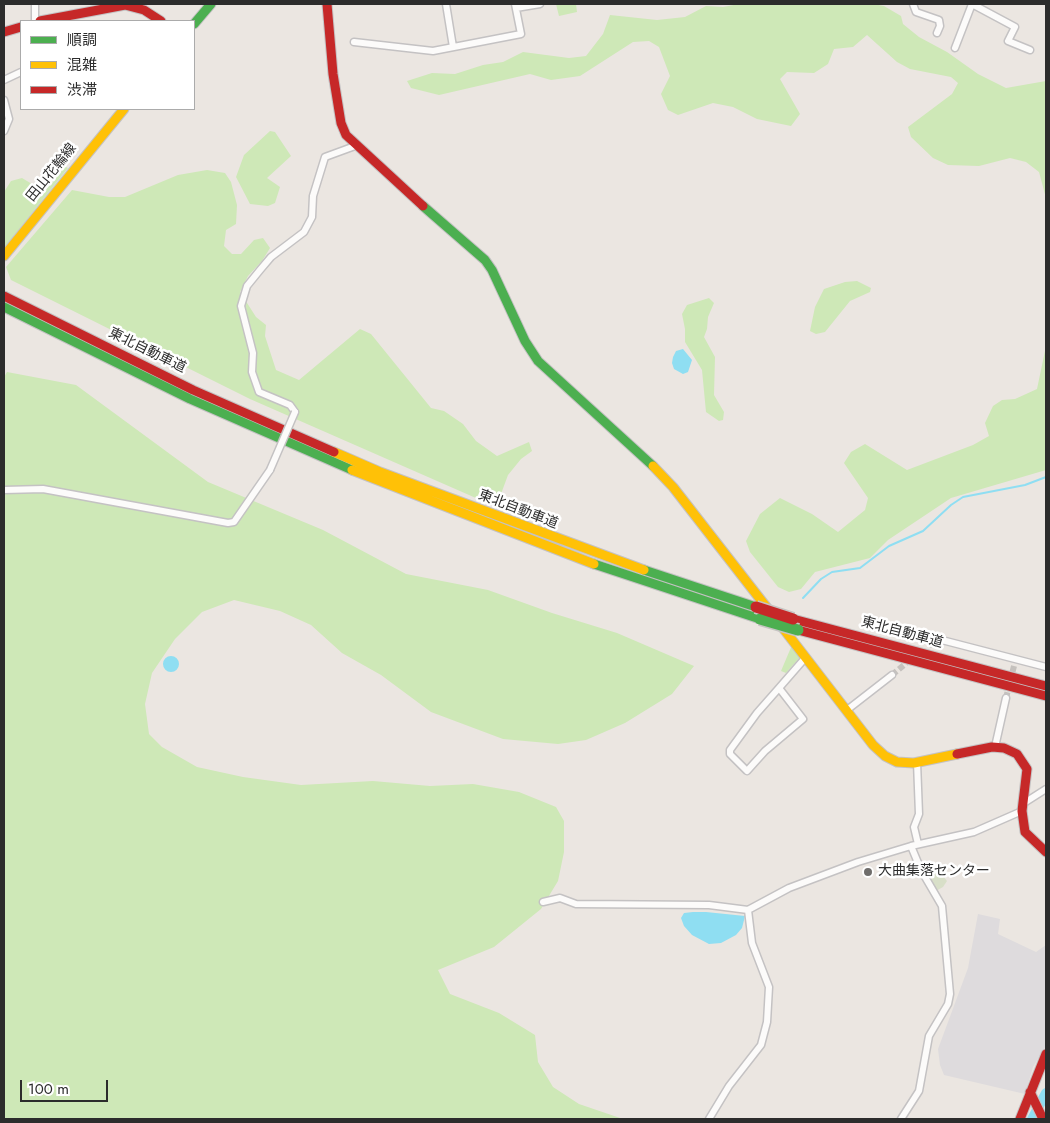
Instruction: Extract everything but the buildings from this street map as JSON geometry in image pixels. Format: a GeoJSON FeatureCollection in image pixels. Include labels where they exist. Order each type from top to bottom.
{"type":"FeatureCollection","features":[{"type":"Feature","properties":{"kind":"main road"},"geometry":{"type":"LineString","coordinates":[[45,20],[127,4],[144,10],[159,20]]}},
{"type":"Feature","properties":{"kind":"main road"},"geometry":{"type":"LineString","coordinates":[[195,23],[211,4]]}},
{"type":"Feature","properties":{"kind":"main road"},"geometry":{"type":"LineString","coordinates":[[327,4],[339,117],[346,135],[355,146],[485,260],[492,270],[530,350],[538,361],[649,461],[674,487],[873,744],[885,756],[897,762],[917,762],[995,748],[1004,748],[1017,754],[1024,761],[1027,769],[1023,807],[1026,832],[1046,852]]}},
{"type":"Feature","properties":{"kind":"main road"},"geometry":{"type":"LineString","coordinates":[[4,32],[20,27]]}},
{"type":"Feature","properties":{"kind":"main road","name":"田山花輪線"},"geometry":{"type":"LineString","coordinates":[[7,253],[123,110]]}},
{"type":"Feature","properties":{"kind":"main road","name":"東北自動車道"},"geometry":{"type":"LineString","coordinates":[[4,296],[193,390],[380,472],[571,546],[793,618],[1046,686]]}},
{"type":"Feature","properties":{"kind":"main road","name":"東北自動車道"},"geometry":{"type":"LineString","coordinates":[[4,307],[190,399],[377,481],[593,564],[760,619],[1046,696]]}},
{"type":"Feature","properties":{"kind":"main road"},"geometry":{"type":"LineString","coordinates":[[1020,1119],[1033,1097],[1040,1065],[1046,1054]]}},
{"type":"Feature","properties":{"kind":"main road"},"geometry":{"type":"LineString","coordinates":[[1033,1097],[1042,1119]]}},
{"type":"Feature","properties":{"kind":"street"},"geometry":{"type":"LineString","coordinates":[[35,4],[35,20]]}},
{"type":"Feature","properties":{"kind":"street"},"geometry":{"type":"LineString","coordinates":[[446,4],[453,47]]}},
{"type":"Feature","properties":{"kind":"street"},"geometry":{"type":"LineString","coordinates":[[354,42],[433,51],[521,34],[515,6],[540,4]]}},
{"type":"Feature","properties":{"kind":"street"},"geometry":{"type":"LineString","coordinates":[[913,4],[916,12],[939,20],[940,26],[937,33]]}},
{"type":"Feature","properties":{"kind":"street"},"geometry":{"type":"LineString","coordinates":[[956,48],[972,4],[1015,27],[1008,41],[1030,50]]}},
{"type":"Feature","properties":{"kind":"street"},"geometry":{"type":"LineString","coordinates":[[4,80],[20,72]]}},
{"type":"Feature","properties":{"kind":"street"},"geometry":{"type":"LineString","coordinates":[[4,100],[9,119],[4,131]]}},
{"type":"Feature","properties":{"kind":"street"},"geometry":{"type":"LineString","coordinates":[[4,490],[50,490],[228,523],[234,522],[270,470],[295,412],[290,405],[259,392],[252,372],[253,353],[241,306],[247,286],[271,257],[304,232],[312,217],[313,196],[325,157],[355,146]]}},
{"type":"Feature","properties":{"kind":"street"},"geometry":{"type":"LineString","coordinates":[[932,643],[938,639],[1016,664],[1046,667]]}},
{"type":"Feature","properties":{"kind":"street"},"geometry":{"type":"LineString","coordinates":[[779,688],[803,719],[765,751],[747,771],[730,754],[730,750],[757,713],[806,657]]}},
{"type":"Feature","properties":{"kind":"street"},"geometry":{"type":"LineString","coordinates":[[847,710],[892,675]]}},
{"type":"Feature","properties":{"kind":"street"},"geometry":{"type":"LineString","coordinates":[[995,748],[1006,698]]}},
{"type":"Feature","properties":{"kind":"street"},"geometry":{"type":"LineString","coordinates":[[902,1119],[919,1091],[929,1036],[948,1004],[950,994],[942,906],[921,870],[915,845],[914,827],[919,814],[917,762]]}},
{"type":"Feature","properties":{"kind":"street"},"geometry":{"type":"LineString","coordinates":[[543,902],[560,898],[576,904],[709,905],[748,910],[789,888],[915,845],[974,832],[1023,807],[1046,789]]}},
{"type":"Feature","properties":{"kind":"street"},"geometry":{"type":"LineString","coordinates":[[708,1119],[729,1086],[761,1045],[767,1022],[769,987],[752,943],[748,910]]}},
{"type":"Feature","properties":{"kind":"shaded area"},"geometry":{"type":"Polygon","coordinates":[[[978,914],[1000,919],[998,934],[1036,952],[1046,945],[1046,1046],[1033,1067],[1025,1094],[944,1075],[940,1065],[938,1049],[968,968],[978,914]]]}},
{"type":"Feature","properties":{"kind":"green space"},"geometry":{"type":"Polygon","coordinates":[[[556,4],[576,4],[577,12],[559,16],[556,4]]]}},
{"type":"Feature","properties":{"kind":"green space"},"geometry":{"type":"Polygon","coordinates":[[[739,4],[873,4],[884,6],[901,16],[903,24],[919,37],[947,52],[978,74],[1006,88],[1046,81],[1046,198],[1039,172],[1026,162],[1010,158],[979,166],[948,165],[933,158],[911,137],[908,127],[952,94],[958,83],[951,77],[910,69],[897,62],[867,35],[853,47],[834,49],[828,64],[814,73],[787,72],[780,79],[800,114],[791,126],[757,119],[733,107],[713,103],[678,115],[668,110],[661,94],[670,76],[659,47],[649,41],[633,42],[580,76],[551,80],[530,74],[439,95],[411,88],[407,81],[432,73],[455,74],[483,65],[503,62],[523,52],[569,58],[586,56],[603,34],[610,15],[657,20],[685,17],[706,6],[723,7],[739,4]]]}},
{"type":"Feature","properties":{"kind":"green space"},"geometry":{"type":"Polygon","coordinates":[[[270,131],[275,132],[291,156],[267,178],[280,187],[275,203],[268,206],[250,204],[236,177],[244,155],[270,131]]]}},
{"type":"Feature","properties":{"kind":"green space"},"geometry":{"type":"Polygon","coordinates":[[[64,166],[68,168],[4,248],[4,192],[11,181],[22,178],[32,184],[49,183],[58,167],[64,166]]]}},
{"type":"Feature","properties":{"kind":"green space"},"geometry":{"type":"Polygon","coordinates":[[[207,170],[225,173],[231,182],[237,205],[236,224],[226,230],[224,246],[232,254],[241,254],[254,240],[263,238],[270,248],[262,261],[248,276],[240,292],[256,317],[266,325],[265,336],[276,370],[299,380],[360,329],[371,334],[431,408],[444,411],[463,424],[476,441],[497,456],[529,442],[532,451],[521,459],[508,475],[498,502],[485,502],[250,399],[11,280],[6,267],[72,190],[109,197],[125,197],[178,175],[207,170]]]}},
{"type":"Feature","properties":{"kind":"green space"},"geometry":{"type":"Polygon","coordinates":[[[857,281],[871,288],[870,292],[850,301],[825,332],[816,334],[810,331],[815,307],[824,289],[845,282],[857,281]]]}},
{"type":"Feature","properties":{"kind":"green space"},"geometry":{"type":"Polygon","coordinates":[[[709,298],[714,303],[708,317],[704,337],[715,357],[714,395],[724,412],[723,420],[719,421],[706,412],[702,370],[685,342],[682,314],[687,305],[709,298]]]}},
{"type":"Feature","properties":{"kind":"green space"},"geometry":{"type":"Polygon","coordinates":[[[1046,346],[1046,470],[951,498],[888,540],[870,558],[815,572],[801,589],[789,592],[778,587],[750,552],[746,541],[760,514],[780,498],[812,514],[838,532],[865,510],[868,498],[844,463],[851,452],[865,444],[907,470],[973,445],[989,436],[985,423],[993,406],[1002,400],[1015,399],[1037,389],[1046,346]]]}},
{"type":"Feature","properties":{"kind":"green space"},"geometry":{"type":"Polygon","coordinates":[[[7,372],[76,385],[208,482],[323,530],[406,574],[488,590],[552,613],[617,633],[694,666],[672,694],[625,723],[586,740],[558,744],[503,739],[431,712],[381,675],[342,653],[311,625],[280,611],[234,600],[202,612],[175,639],[152,673],[145,704],[149,734],[162,747],[197,767],[243,777],[301,785],[373,781],[430,786],[473,784],[519,792],[556,807],[564,821],[564,852],[558,881],[541,909],[494,947],[438,970],[450,994],[499,1013],[535,1035],[538,1062],[553,1087],[579,1104],[623,1119],[4,1119],[4,377],[7,372]]]}},
{"type":"Feature","properties":{"kind":"green space"},"geometry":{"type":"Polygon","coordinates":[[[792,645],[801,656],[786,673],[781,671],[792,645]]]}},
{"type":"Feature","properties":{"kind":"green space"},"geometry":{"type":"Polygon","coordinates":[[[939,871],[947,881],[943,887],[934,892],[927,878],[939,871]]]}},
{"type":"Feature","properties":{"kind":"water"},"geometry":{"type":"Polygon","coordinates":[[[683,349],[692,360],[688,372],[683,374],[674,369],[672,363],[676,351],[683,349]]]}},
{"type":"Feature","properties":{"kind":"water"},"geometry":{"type":"Polygon","coordinates":[[[171,656],[177,658],[179,664],[177,670],[171,672],[165,670],[163,664],[165,658],[171,656]]]}},
{"type":"Feature","properties":{"kind":"water"},"geometry":{"type":"Polygon","coordinates":[[[684,913],[745,916],[742,928],[736,935],[721,943],[709,944],[692,935],[684,926],[681,918],[684,913]]]}},
{"type":"Feature","properties":{"kind":"waterway"},"geometry":{"type":"LineString","coordinates":[[803,598],[821,579],[832,572],[860,568],[889,546],[923,531],[951,505],[963,497],[1025,485],[1046,477]]}},
{"type":"Feature","properties":{"kind":"waterway"},"geometry":{"type":"LineString","coordinates":[[1032,1119],[1046,1093]]}},
{"type":"Feature","properties":{"kind":"tunnel"},"geometry":{"type":"LineString","coordinates":[[892,675],[910,660]]}},
{"type":"Feature","properties":{"kind":"tunnel"},"geometry":{"type":"LineString","coordinates":[[1006,698],[1014,666]]}},
{"type":"Feature","properties":{"kind":"traffic: fast"},"geometry":{"type":"LineString","coordinates":[[195,23],[211,4]]}},
{"type":"Feature","properties":{"kind":"traffic: fast"},"geometry":{"type":"LineString","coordinates":[[423,206],[485,260],[492,270],[525,341],[538,361],[653,466]]}},
{"type":"Feature","properties":{"kind":"traffic: fast"},"geometry":{"type":"LineString","coordinates":[[4,307],[190,399],[352,470]]}},
{"type":"Feature","properties":{"kind":"traffic: fast"},"geometry":{"type":"LineString","coordinates":[[594,564],[760,619]]}},
{"type":"Feature","properties":{"kind":"traffic: fast"},"geometry":{"type":"LineString","coordinates":[[644,570],[756,607]]}},
{"type":"Feature","properties":{"kind":"traffic: fast"},"geometry":{"type":"LineString","coordinates":[[760,619],[798,630]]}},
{"type":"Feature","properties":{"kind":"traffic: slow"},"geometry":{"type":"LineString","coordinates":[[4,256],[123,110]]}},
{"type":"Feature","properties":{"kind":"traffic: slow"},"geometry":{"type":"LineString","coordinates":[[334,452],[380,472],[644,570]]}},
{"type":"Feature","properties":{"kind":"traffic: slow"},"geometry":{"type":"LineString","coordinates":[[653,466],[673,487],[771,613]]}},
{"type":"Feature","properties":{"kind":"traffic: slow"},"geometry":{"type":"LineString","coordinates":[[352,470],[594,564]]}},
{"type":"Feature","properties":{"kind":"traffic: slow"},"geometry":{"type":"LineString","coordinates":[[779,623],[873,745],[885,756],[897,762],[914,763],[957,754]]}},
{"type":"Feature","properties":{"kind":"traffic: jam"},"geometry":{"type":"LineString","coordinates":[[327,4],[333,74],[341,123],[346,135],[423,206]]}},
{"type":"Feature","properties":{"kind":"traffic: jam"},"geometry":{"type":"LineString","coordinates":[[45,20],[125,5],[144,10],[159,20]]}},
{"type":"Feature","properties":{"kind":"traffic: jam"},"geometry":{"type":"LineString","coordinates":[[4,32],[20,27]]}},
{"type":"Feature","properties":{"kind":"traffic: jam"},"geometry":{"type":"LineString","coordinates":[[4,296],[193,390],[334,452]]}},
{"type":"Feature","properties":{"kind":"traffic: jam"},"geometry":{"type":"LineString","coordinates":[[756,607],[793,619]]}},
{"type":"Feature","properties":{"kind":"traffic: jam"},"geometry":{"type":"LineString","coordinates":[[793,619],[1046,686]]}},
{"type":"Feature","properties":{"kind":"traffic: jam"},"geometry":{"type":"LineString","coordinates":[[798,630],[1046,696]]}},
{"type":"Feature","properties":{"kind":"traffic: jam"},"geometry":{"type":"LineString","coordinates":[[957,754],[992,747],[1004,748],[1017,754],[1027,769],[1022,811],[1025,832],[1046,852]]}},
{"type":"Feature","properties":{"kind":"traffic: jam"},"geometry":{"type":"LineString","coordinates":[[1020,1119],[1046,1054]]}},
{"type":"Feature","properties":{"kind":"traffic: jam"},"geometry":{"type":"LineString","coordinates":[[1030,1092],[1043,1119]]}},
{"type":"Feature","properties":{"kind":"place","name":"大曲集落センター"},"geometry":{"type":"Point","coordinates":[868,872]}}]}
